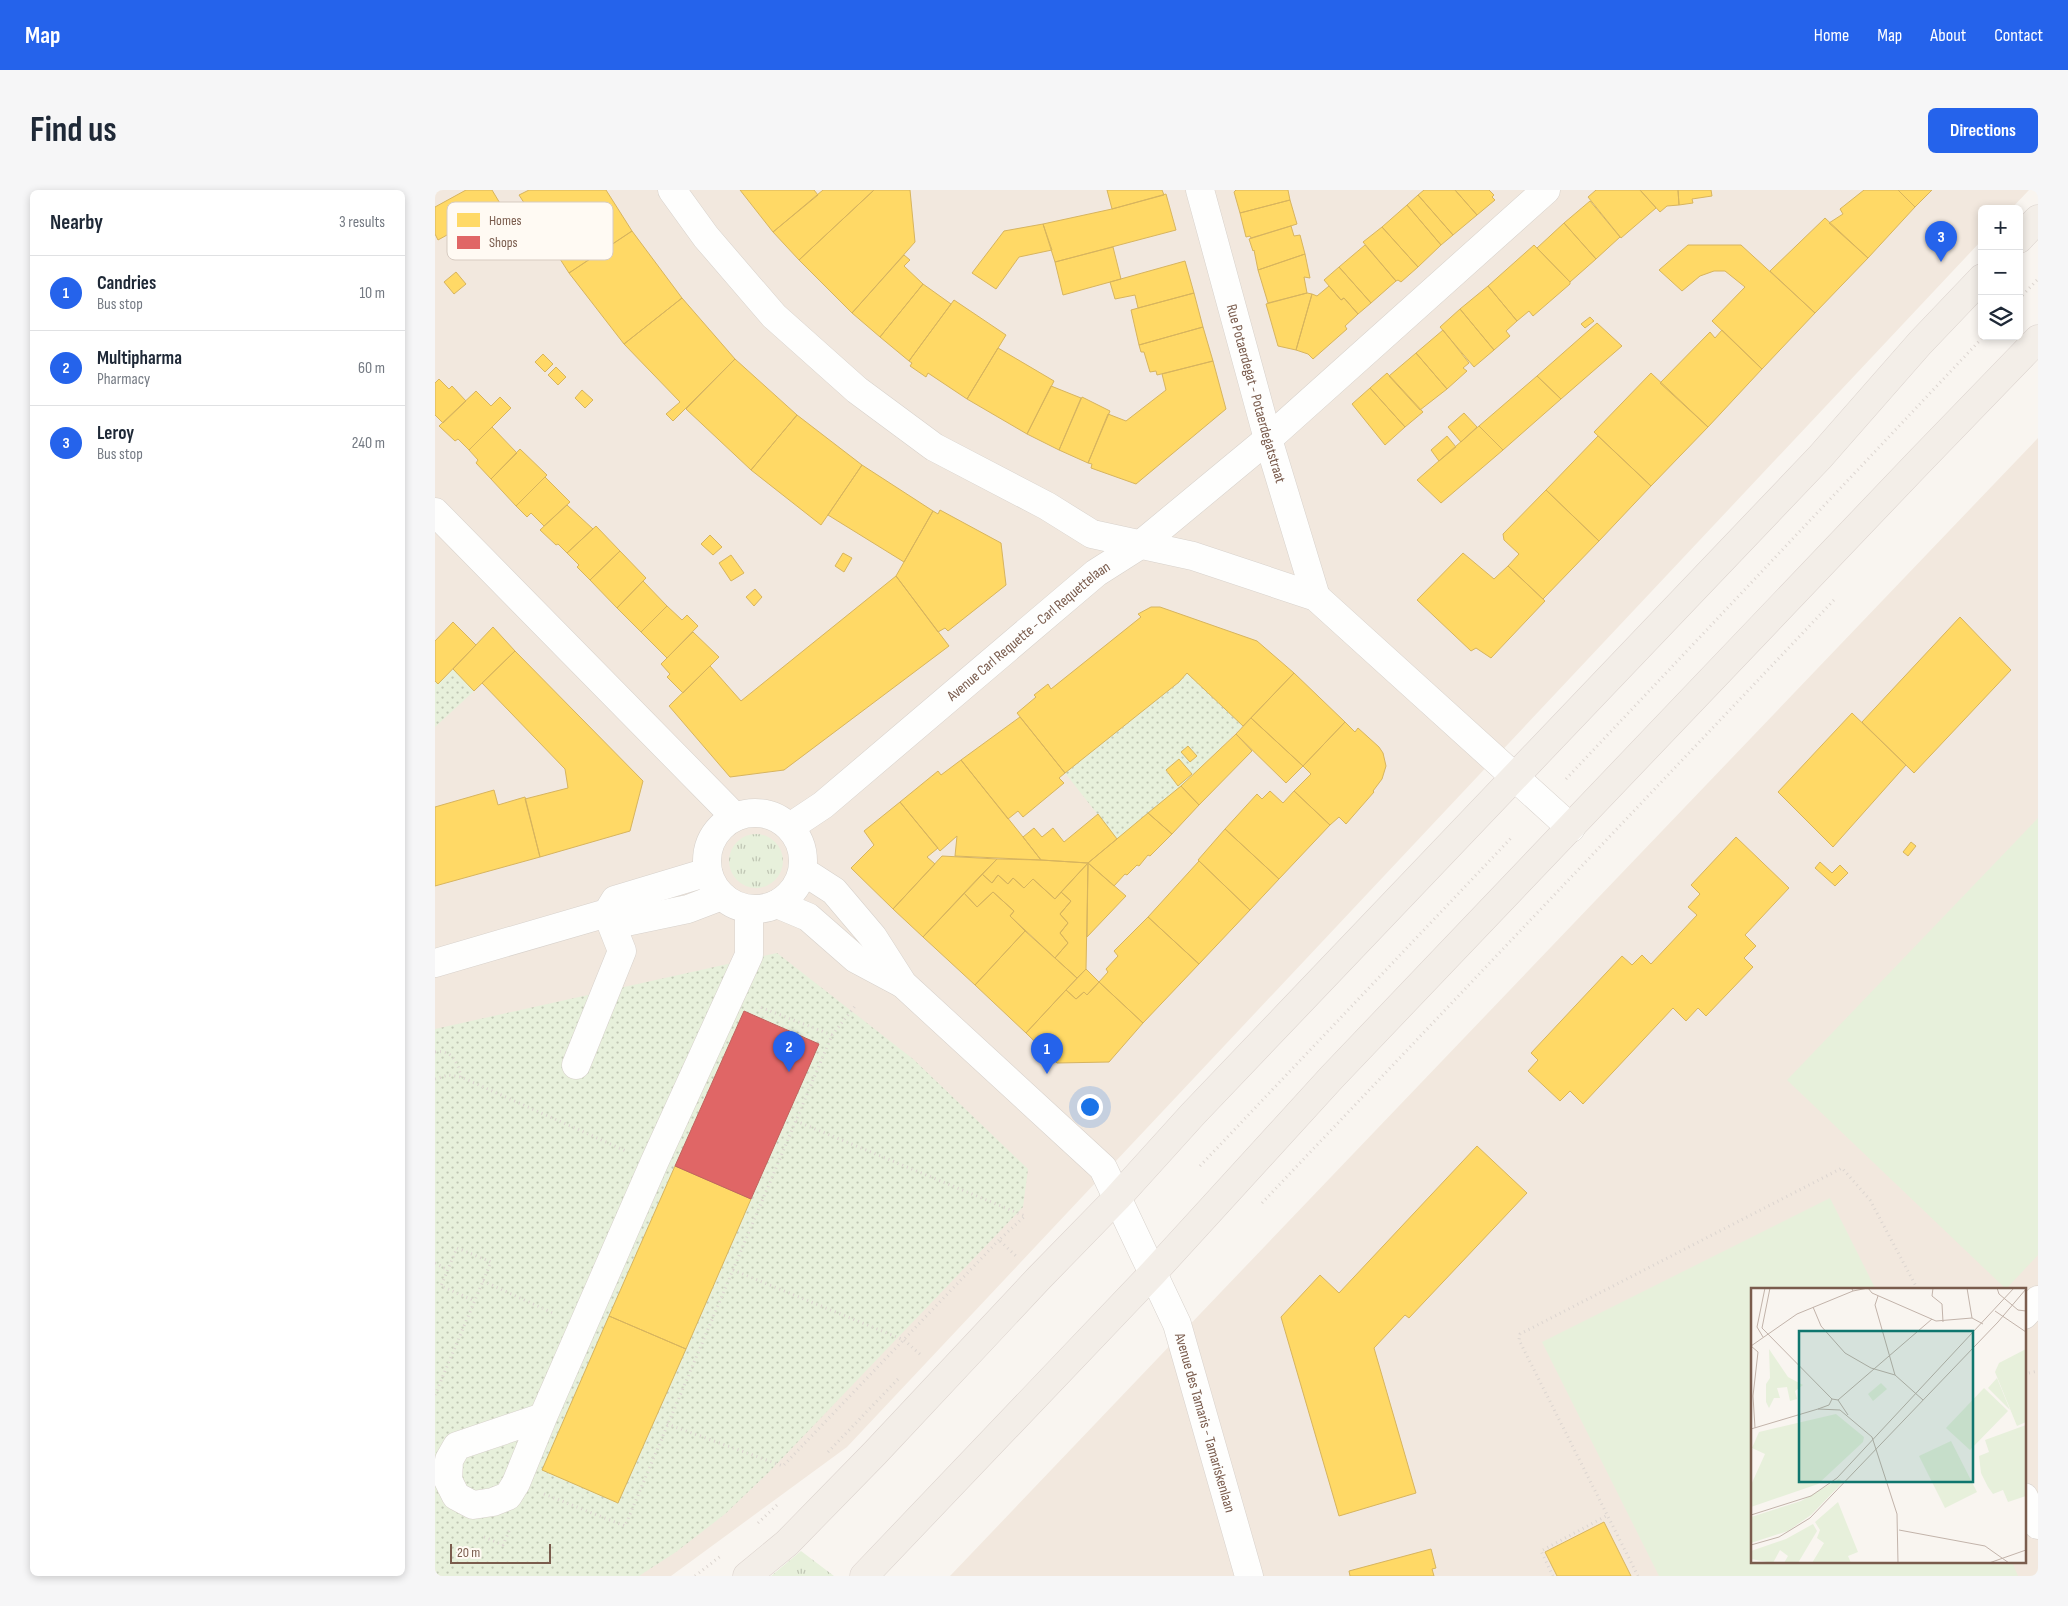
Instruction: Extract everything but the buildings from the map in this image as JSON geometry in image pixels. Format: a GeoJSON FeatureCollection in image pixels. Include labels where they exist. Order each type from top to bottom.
{"type":"FeatureCollection","features":[{"type":"Feature","properties":{"kind":"main road"},"geometry":{"type":"LineString","coordinates":[[2023,235],[2038,219]]}},
{"type":"Feature","properties":{"kind":"main road"},"geometry":{"type":"LineString","coordinates":[[747,1576],[787,1543],[875,1453],[1039,1278],[1117,1198],[1193,1114],[1820,457],[1907,357],[1978,282]]}},
{"type":"Feature","properties":{"kind":"main road"},"geometry":{"type":"LineString","coordinates":[[864,1576],[1153,1274],[1326,1084],[2038,339]]}},
{"type":"Feature","properties":{"kind":"street"},"geometry":{"type":"LineString","coordinates":[[672,190],[706,237],[774,316],[857,390],[934,447],[1047,506],[1092,534],[1193,556],[1316,597],[1571,828]]}},
{"type":"Feature","properties":{"kind":"street","name":"Rue Potaerdegat - Potaerdegatstraat"},"geometry":{"type":"LineString","coordinates":[[1199,190],[1268,439],[1316,597]]}},
{"type":"Feature","properties":{"kind":"street","name":"Avenue Carl Requette - Carl Requettelaan"},"geometry":{"type":"LineString","coordinates":[[790,827],[823,805],[1096,573],[1140,545],[1268,439],[1547,190]]}},
{"type":"Feature","properties":{"kind":"street"},"geometry":{"type":"LineString","coordinates":[[435,512],[735,817]]}},
{"type":"Feature","properties":{"kind":"street"},"geometry":{"type":"LineString","coordinates":[[749,813],[764,813],[779,818],[790,827],[802,847],[803,871],[793,890],[777,904],[763,909],[749,909],[734,904],[721,896],[708,872],[707,855],[712,840],[721,827],[735,817],[749,813]]}},
{"type":"Feature","properties":{"kind":"street"},"geometry":{"type":"LineString","coordinates":[[803,871],[834,891],[873,937],[903,984]]}},
{"type":"Feature","properties":{"kind":"street"},"geometry":{"type":"LineString","coordinates":[[607,913],[615,900],[708,872]]}},
{"type":"Feature","properties":{"kind":"street"},"geometry":{"type":"LineString","coordinates":[[435,963],[607,913],[626,922],[688,909],[721,896]]}},
{"type":"Feature","properties":{"kind":"street"},"geometry":{"type":"LineString","coordinates":[[777,904],[808,916],[856,959],[903,984]]}},
{"type":"Feature","properties":{"kind":"street"},"geometry":{"type":"LineString","coordinates":[[543,1417],[457,1446],[449,1460],[448,1480],[456,1496],[473,1504],[493,1502],[508,1496],[516,1483],[654,1163],[749,955],[749,909]]}},
{"type":"Feature","properties":{"kind":"street"},"geometry":{"type":"LineString","coordinates":[[576,1066],[621,951],[607,913]]}},
{"type":"Feature","properties":{"kind":"street","name":"Avenue des Tamaris - Tamariskenlaan"},"geometry":{"type":"LineString","coordinates":[[903,984],[1103,1168],[1177,1324],[1249,1576]]}},
{"type":"Feature","properties":{"kind":"street"},"geometry":{"type":"LineString","coordinates":[[2025,1314],[2038,1300]]}},
{"type":"Feature","properties":{"kind":"street"},"geometry":{"type":"LineString","coordinates":[[2025,1499],[2038,1525]]}},
{"type":"Feature","properties":{"kind":"path"},"geometry":{"type":"LineString","coordinates":[[2023,295],[2038,279]]}},
{"type":"Feature","properties":{"kind":"path"},"geometry":{"type":"LineString","coordinates":[[1565,779],[1980,340]]}},
{"type":"Feature","properties":{"kind":"path"},"geometry":{"type":"LineString","coordinates":[[1201,1166],[1513,836]]}},
{"type":"Feature","properties":{"kind":"path"},"geometry":{"type":"LineString","coordinates":[[730,995],[832,1035]]}},
{"type":"Feature","properties":{"kind":"path"},"geometry":{"type":"LineString","coordinates":[[516,1483],[625,1526],[832,1035],[856,1005]]}},
{"type":"Feature","properties":{"kind":"path"},"geometry":{"type":"LineString","coordinates":[[435,1052],[441,1051],[452,1056],[458,1063],[461,1077]]}},
{"type":"Feature","properties":{"kind":"path"},"geometry":{"type":"LineString","coordinates":[[435,1079],[448,1075],[461,1077],[654,1163]]}},
{"type":"Feature","properties":{"kind":"path"},"geometry":{"type":"LineString","coordinates":[[667,1424],[783,1466],[999,1240],[1025,1216],[796,1121]]}},
{"type":"Feature","properties":{"kind":"path"},"geometry":{"type":"LineString","coordinates":[[1638,1576],[1519,1340],[1520,1334],[1842,1168],[1870,1200],[1917,1288]]}},
{"type":"Feature","properties":{"kind":"path"},"geometry":{"type":"LineString","coordinates":[[999,1240],[1024,1262]]}},
{"type":"Feature","properties":{"kind":"path"},"geometry":{"type":"LineString","coordinates":[[435,1395],[475,1301],[491,1262],[457,1248],[441,1286],[475,1301]]}},
{"type":"Feature","properties":{"kind":"path"},"geometry":{"type":"LineString","coordinates":[[435,1263],[448,1270]]}},
{"type":"Feature","properties":{"kind":"path"},"geometry":{"type":"LineString","coordinates":[[733,1270],[904,1340],[922,1354],[921,1360]]}},
{"type":"Feature","properties":{"kind":"path"},"geometry":{"type":"LineString","coordinates":[[483,1281],[583,1328]]}},
{"type":"Feature","properties":{"kind":"path"},"geometry":{"type":"LineString","coordinates":[[2025,1374],[2038,1371]]}},
{"type":"Feature","properties":{"kind":"path"},"geometry":{"type":"LineString","coordinates":[[1553,1576],[1541,1551],[1607,1515]]}},
{"type":"Feature","properties":{"kind":"shaded area"},"geometry":{"type":"Polygon","coordinates":[[[435,190],[2029,190],[2015,205],[1978,205],[1978,244],[847,1447],[671,1576],[435,1576],[435,190]]]}},
{"type":"Feature","properties":{"kind":"shaded area"},"geometry":{"type":"Polygon","coordinates":[[[2038,438],[2038,1576],[950,1576],[2038,438]]]}},
{"type":"Feature","properties":{"kind":"green space"},"geometry":{"type":"Polygon","coordinates":[[[453,669],[474,691],[435,727],[435,681],[438,684],[453,669]]]}},
{"type":"Feature","properties":{"kind":"green space"},"geometry":{"type":"Polygon","coordinates":[[[1187,673],[1243,726],[1181,786],[1117,839],[1065,773],[1179,682],[1187,673]],[[1179,759],[1166,771],[1178,785],[1192,774],[1179,759]]]}},
{"type":"Feature","properties":{"kind":"green space"},"geometry":{"type":"Polygon","coordinates":[[[2038,818],[2038,1255],[2007,1288],[1787,1080],[2038,818]]]}},
{"type":"Feature","properties":{"kind":"green space"},"geometry":{"type":"Polygon","coordinates":[[[756,834],[766,836],[775,842],[781,851],[783,861],[781,871],[775,880],[766,886],[756,888],[746,886],[737,880],[731,871],[729,861],[731,851],[737,842],[746,836],[756,834]]]}},
{"type":"Feature","properties":{"kind":"green space"},"geometry":{"type":"Polygon","coordinates":[[[777,953],[913,1059],[1028,1169],[1023,1207],[769,1472],[725,1514],[676,1552],[639,1576],[435,1576],[435,1029],[777,953]]]}},
{"type":"Feature","properties":{"kind":"green space"},"geometry":{"type":"Polygon","coordinates":[[[1830,1198],[1875,1288],[1751,1288],[1751,1564],[2013,1564],[2018,1576],[1659,1576],[1542,1342],[1830,1198]]]}},
{"type":"Feature","properties":{"kind":"green space"},"geometry":{"type":"Polygon","coordinates":[[[801,1551],[834,1576],[771,1576],[801,1551]]]}},
{"type":"Feature","properties":{"kind":"place","name":"Leroy"},"geometry":{"type":"Point","coordinates":[1941,262]}},
{"type":"Feature","properties":{"kind":"place","name":"Multipharma"},"geometry":{"type":"Point","coordinates":[789,1072]}},
{"type":"Feature","properties":{"kind":"place","name":"Candries"},"geometry":{"type":"Point","coordinates":[1047,1074]}}]}
